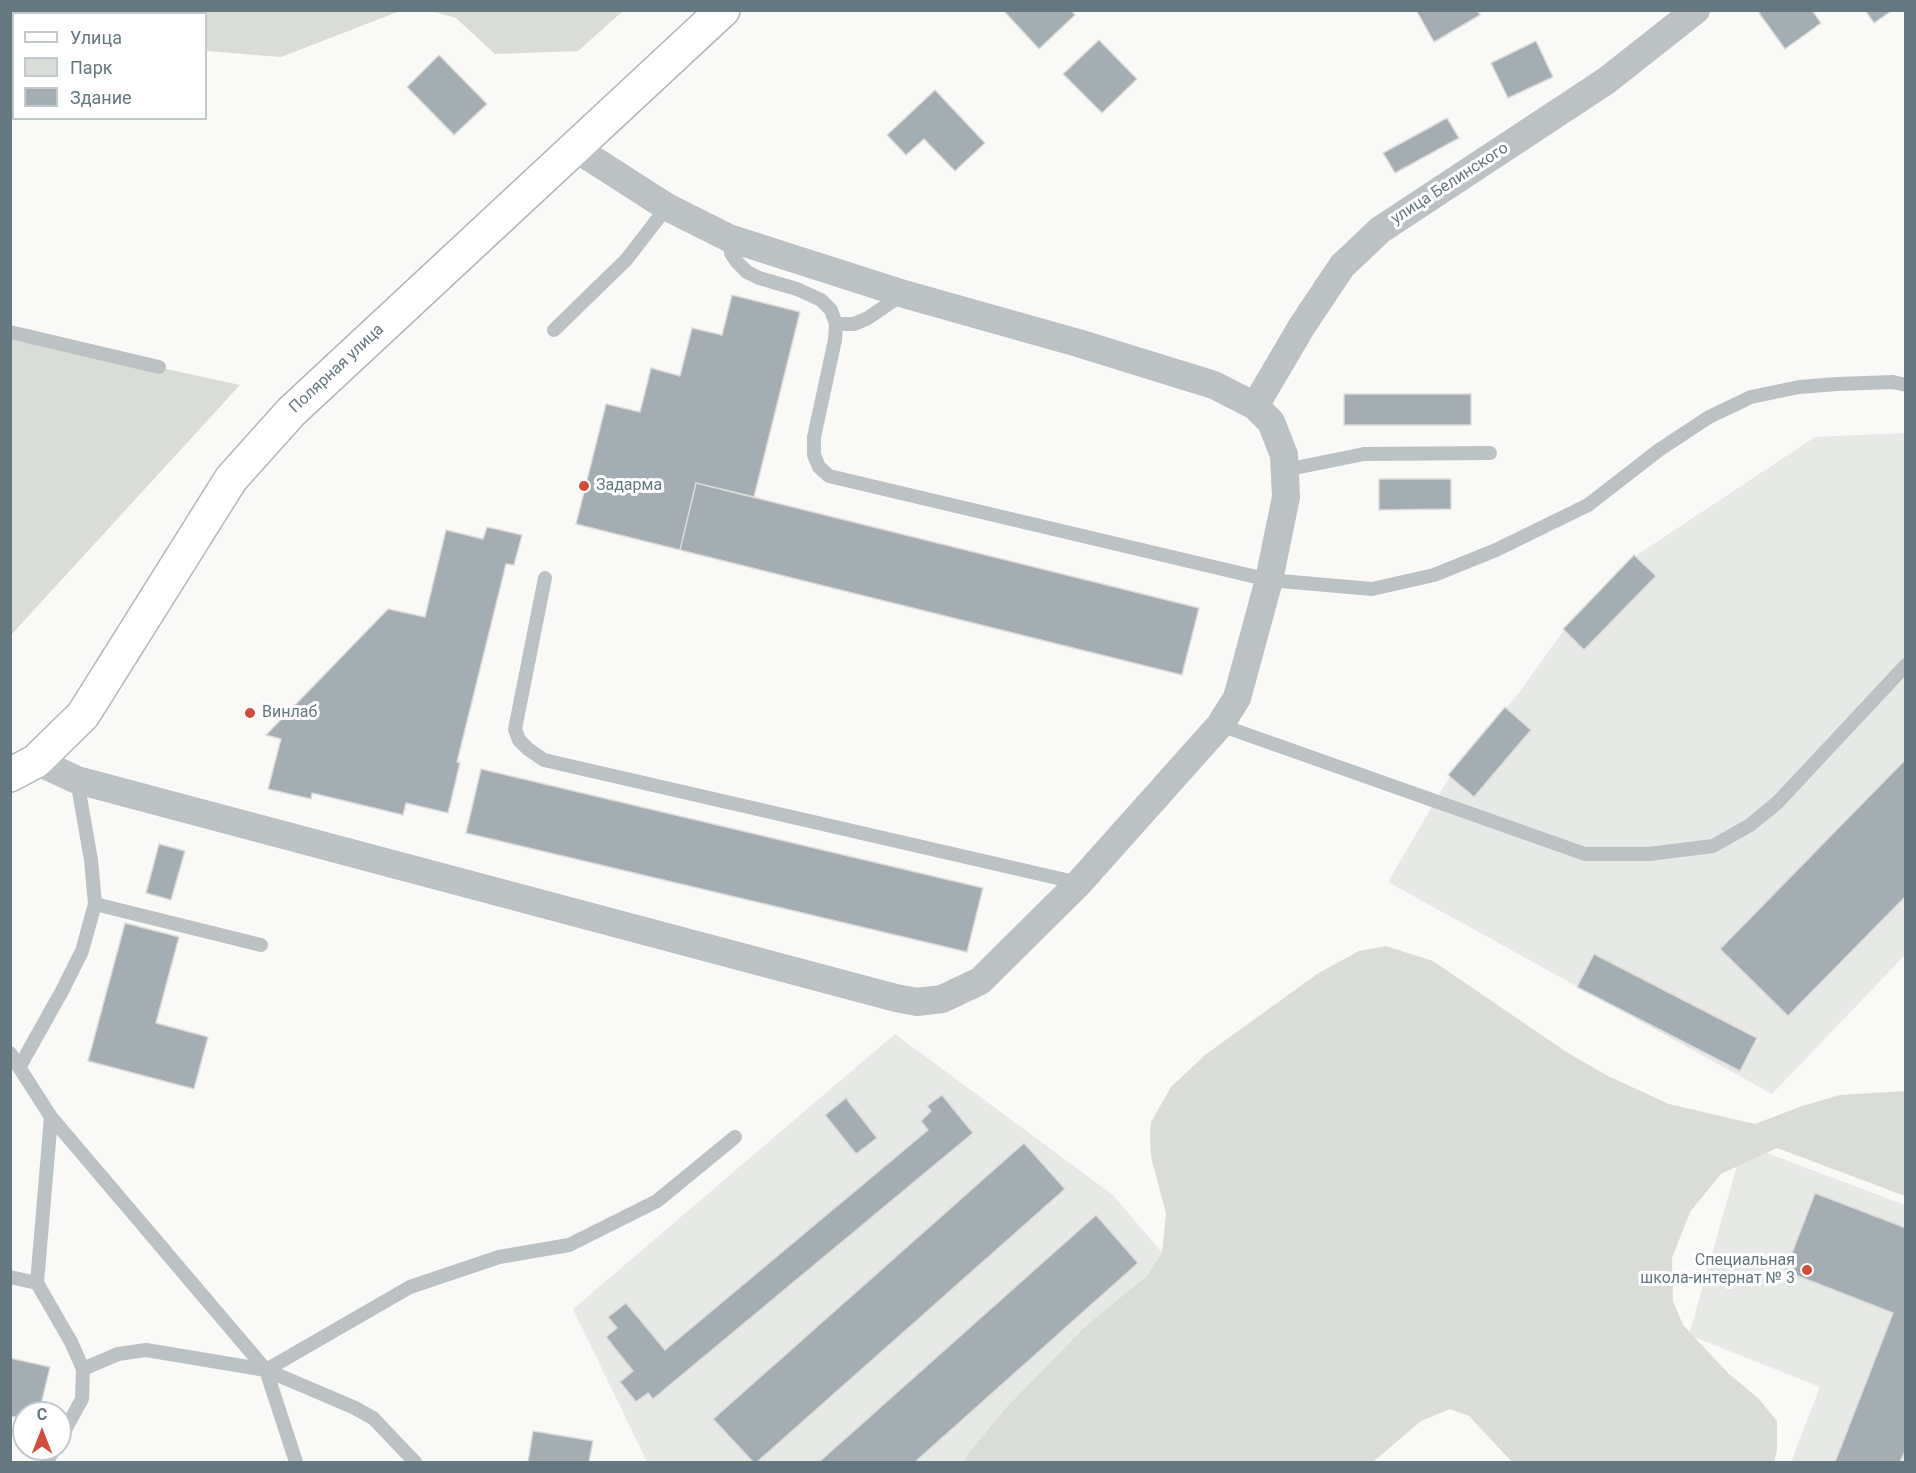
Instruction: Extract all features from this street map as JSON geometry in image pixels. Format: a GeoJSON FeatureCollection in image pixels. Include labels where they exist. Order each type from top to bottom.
{"type":"FeatureCollection","features":[{"type":"Feature","properties":{"kind":"street","name":"Полярная улица"},"geometry":{"type":"LineString","coordinates":[[23,768],[83,715],[231,479],[291,412],[723,10]]}},
{"type":"Feature","properties":{"kind":"street","name":"улица Белинского"},"geometry":{"type":"LineString","coordinates":[[1256,406],[1302,326],[1342,266],[1380,230],[1606,81],[1696,10]]}},
{"type":"Feature","properties":{"kind":"street"},"geometry":{"type":"LineString","coordinates":[[23,768],[77,780],[917,1002],[942,999],[980,981],[1079,883],[1220,725],[1237,698],[1269,580],[1286,497],[1284,455],[1271,422],[1256,406],[1214,385],[1078,343],[904,294],[729,238],[667,207],[575,148]]}},
{"type":"Feature","properties":{"kind":"lane"},"geometry":{"type":"LineString","coordinates":[[554,330],[626,260],[667,207]]}},
{"type":"Feature","properties":{"kind":"lane"},"geometry":{"type":"LineString","coordinates":[[729,238],[731,253],[747,272],[759,278],[797,289],[821,300],[831,310],[836,324],[835,340],[814,437],[814,455],[819,467],[829,476],[1269,580],[1372,589],[1434,575],[1496,550],[1588,505],[1659,450],[1708,417],[1751,397],[1799,387],[1837,384],[1893,382],[1905,385]]}},
{"type":"Feature","properties":{"kind":"lane"},"geometry":{"type":"LineString","coordinates":[[836,324],[855,324],[904,294]]}},
{"type":"Feature","properties":{"kind":"lane"},"geometry":{"type":"LineString","coordinates":[[10,332],[159,367]]}},
{"type":"Feature","properties":{"kind":"lane"},"geometry":{"type":"LineString","coordinates":[[1285,470],[1364,454],[1490,453]]}},
{"type":"Feature","properties":{"kind":"lane"},"geometry":{"type":"LineString","coordinates":[[545,578],[515,729],[519,740],[544,760],[1079,883]]}},
{"type":"Feature","properties":{"kind":"lane"},"geometry":{"type":"LineString","coordinates":[[1220,725],[1585,854],[1650,854],[1713,846],[1750,825],[1776,803],[1905,665]]}},
{"type":"Feature","properties":{"kind":"lane"},"geometry":{"type":"LineString","coordinates":[[20,1066],[82,951],[95,904],[77,780]]}},
{"type":"Feature","properties":{"kind":"lane"},"geometry":{"type":"LineString","coordinates":[[95,904],[261,945]]}},
{"type":"Feature","properties":{"kind":"lane"},"geometry":{"type":"LineString","coordinates":[[10,1053],[51,1117],[266,1370],[296,1462]]}},
{"type":"Feature","properties":{"kind":"lane"},"geometry":{"type":"LineString","coordinates":[[51,1117],[37,1283],[84,1369],[82,1398],[72,1417]]}},
{"type":"Feature","properties":{"kind":"lane"},"geometry":{"type":"LineString","coordinates":[[266,1370],[410,1287],[499,1257],[569,1245],[638,1211],[657,1201],[735,1137]]}},
{"type":"Feature","properties":{"kind":"lane"},"geometry":{"type":"LineString","coordinates":[[10,1277],[37,1283]]}},
{"type":"Feature","properties":{"kind":"lane"},"geometry":{"type":"LineString","coordinates":[[84,1369],[118,1354],[146,1350],[266,1370],[353,1407],[373,1418],[415,1462]]}},
{"type":"Feature","properties":{"kind":"shaded area"},"geometry":{"type":"Polygon","coordinates":[[[1905,433],[1905,955],[1772,1094],[1388,882],[1447,781],[1518,694],[1562,633],[1637,555],[1815,437],[1905,433]]]}},
{"type":"Feature","properties":{"kind":"shaded area"},"geometry":{"type":"Polygon","coordinates":[[[895,1034],[1113,1195],[1176,1269],[961,1462],[647,1462],[573,1309],[895,1034]]]}},
{"type":"Feature","properties":{"kind":"shaded area","name":"Специальная школа-интернат № 3"},"geometry":{"type":"Polygon","coordinates":[[[1743,1144],[1905,1205],[1905,1462],[1791,1462],[1820,1387],[1689,1335],[1743,1144]]]}},
{"type":"Feature","properties":{"kind":"green space"},"geometry":{"type":"Polygon","coordinates":[[[11,10],[400,11],[281,57],[207,51],[207,12],[12,12],[11,33],[11,10]]]}},
{"type":"Feature","properties":{"kind":"green space"},"geometry":{"type":"Polygon","coordinates":[[[431,11],[623,11],[578,51],[495,54],[456,18],[431,11]]]}},
{"type":"Feature","properties":{"kind":"green space"},"geometry":{"type":"Polygon","coordinates":[[[11,335],[240,385],[11,635],[11,335]]]}},
{"type":"Feature","properties":{"kind":"green space"},"geometry":{"type":"Polygon","coordinates":[[[1386,946],[1433,961],[1565,1051],[1608,1076],[1669,1104],[1755,1124],[1802,1106],[1840,1095],[1905,1091],[1905,1196],[1777,1148],[1721,1174],[1690,1212],[1672,1258],[1673,1301],[1683,1325],[1728,1373],[1759,1399],[1777,1421],[1777,1450],[1774,1462],[1512,1462],[1469,1416],[1450,1409],[1421,1421],[1373,1462],[962,1462],[1004,1410],[1087,1325],[1147,1276],[1162,1253],[1166,1213],[1151,1157],[1150,1136],[1151,1122],[1171,1087],[1205,1055],[1317,974],[1359,951],[1386,946]]]}},
{"type":"Feature","properties":{"kind":"building"},"geometry":{"type":"Polygon","coordinates":[[[1003,10],[1071,10],[1075,15],[1039,49],[1003,10]]]}},
{"type":"Feature","properties":{"kind":"building"},"geometry":{"type":"Polygon","coordinates":[[[1416,10],[1478,10],[1480,15],[1434,42],[1416,10]]]}},
{"type":"Feature","properties":{"kind":"building"},"geometry":{"type":"Polygon","coordinates":[[[1762,10],[1812,10],[1821,23],[1785,49],[1759,13],[1762,10]]]}},
{"type":"Feature","properties":{"kind":"building"},"geometry":{"type":"Polygon","coordinates":[[[1865,10],[1893,10],[1874,23],[1865,10]]]}},
{"type":"Feature","properties":{"kind":"building"},"geometry":{"type":"Polygon","coordinates":[[[1099,40],[1137,79],[1102,113],[1063,74],[1099,40]]]}},
{"type":"Feature","properties":{"kind":"building"},"geometry":{"type":"Polygon","coordinates":[[[1536,41],[1553,77],[1508,98],[1491,63],[1536,41]]]}},
{"type":"Feature","properties":{"kind":"building"},"geometry":{"type":"Polygon","coordinates":[[[439,55],[487,104],[454,135],[407,87],[439,55]]]}},
{"type":"Feature","properties":{"kind":"building"},"geometry":{"type":"Polygon","coordinates":[[[935,90],[985,143],[955,171],[924,139],[906,155],[887,135],[935,90]]]}},
{"type":"Feature","properties":{"kind":"building"},"geometry":{"type":"Polygon","coordinates":[[[1447,118],[1459,138],[1395,173],[1383,153],[1447,118]]]}},
{"type":"Feature","properties":{"kind":"building"},"geometry":{"type":"Polygon","coordinates":[[[732,295],[800,312],[754,497],[696,483],[680,550],[576,524],[606,404],[640,412],[651,368],[680,376],[692,328],[722,335],[732,295]]]}},
{"type":"Feature","properties":{"kind":"building"},"geometry":{"type":"Polygon","coordinates":[[[1344,394],[1471,394],[1471,425],[1344,425],[1344,394]]]}},
{"type":"Feature","properties":{"kind":"building"},"geometry":{"type":"Polygon","coordinates":[[[1379,479],[1451,479],[1451,509],[1379,510],[1379,479]]]}},
{"type":"Feature","properties":{"kind":"building"},"geometry":{"type":"Polygon","coordinates":[[[696,483],[1199,608],[1182,675],[680,550],[696,483]]]}},
{"type":"Feature","properties":{"kind":"building"},"geometry":{"type":"Polygon","coordinates":[[[487,527],[522,535],[514,565],[506,564],[457,762],[460,763],[448,813],[406,803],[403,815],[312,793],[311,799],[268,789],[281,739],[266,735],[388,609],[425,617],[446,530],[483,539],[487,527]]]}},
{"type":"Feature","properties":{"kind":"building"},"geometry":{"type":"Polygon","coordinates":[[[1634,555],[1656,576],[1584,650],[1563,629],[1634,555]]]}},
{"type":"Feature","properties":{"kind":"building"},"geometry":{"type":"Polygon","coordinates":[[[1505,707],[1531,730],[1474,797],[1448,775],[1505,707]]]}},
{"type":"Feature","properties":{"kind":"building"},"geometry":{"type":"Polygon","coordinates":[[[1906,759],[1906,896],[1788,1016],[1720,949],[1906,759]]]}},
{"type":"Feature","properties":{"kind":"building"},"geometry":{"type":"Polygon","coordinates":[[[481,769],[983,888],[967,952],[466,833],[481,769]]]}},
{"type":"Feature","properties":{"kind":"building"},"geometry":{"type":"Polygon","coordinates":[[[159,844],[185,851],[171,900],[146,893],[159,844]]]}},
{"type":"Feature","properties":{"kind":"building"},"geometry":{"type":"Polygon","coordinates":[[[125,923],[179,937],[156,1023],[208,1037],[194,1089],[88,1061],[125,923]]]}},
{"type":"Feature","properties":{"kind":"building"},"geometry":{"type":"Polygon","coordinates":[[[1594,954],[1757,1038],[1740,1071],[1577,987],[1594,954]]]}},
{"type":"Feature","properties":{"kind":"building"},"geometry":{"type":"Polygon","coordinates":[[[942,1095],[973,1133],[653,1399],[648,1393],[636,1402],[620,1382],[633,1371],[606,1337],[617,1328],[608,1317],[626,1303],[665,1350],[928,1130],[921,1121],[931,1111],[927,1106],[942,1095]]]}},
{"type":"Feature","properties":{"kind":"building"},"geometry":{"type":"Polygon","coordinates":[[[846,1098],[877,1138],[856,1154],[825,1115],[846,1098]]]}},
{"type":"Feature","properties":{"kind":"building"},"geometry":{"type":"Polygon","coordinates":[[[1024,1143],[1065,1189],[757,1462],[753,1462],[713,1419],[1024,1143]]]}},
{"type":"Feature","properties":{"kind":"building"},"geometry":{"type":"Polygon","coordinates":[[[1815,1193],[1906,1228],[1906,1449],[1900,1462],[1835,1462],[1893,1313],[1785,1271],[1815,1193]]]}},
{"type":"Feature","properties":{"kind":"building"},"geometry":{"type":"Polygon","coordinates":[[[1096,1215],[1138,1263],[915,1462],[819,1462],[1096,1215]]]}},
{"type":"Feature","properties":{"kind":"building"},"geometry":{"type":"Polygon","coordinates":[[[10,1358],[50,1367],[42,1401],[12,1401],[12,1416],[10,1416],[10,1358]]]}},
{"type":"Feature","properties":{"kind":"building"},"geometry":{"type":"Polygon","coordinates":[[[533,1431],[593,1441],[589,1462],[528,1462],[533,1431]]]}},
{"type":"Feature","properties":{"kind":"place","name":"Задарма"},"geometry":{"type":"Point","coordinates":[584,486]}},
{"type":"Feature","properties":{"kind":"place","name":"Винлаб"},"geometry":{"type":"Point","coordinates":[250,713]}},
{"type":"Feature","properties":{"kind":"place","name":"Специальная школа-интернат № 3"},"geometry":{"type":"Point","coordinates":[1807,1270]}}]}
